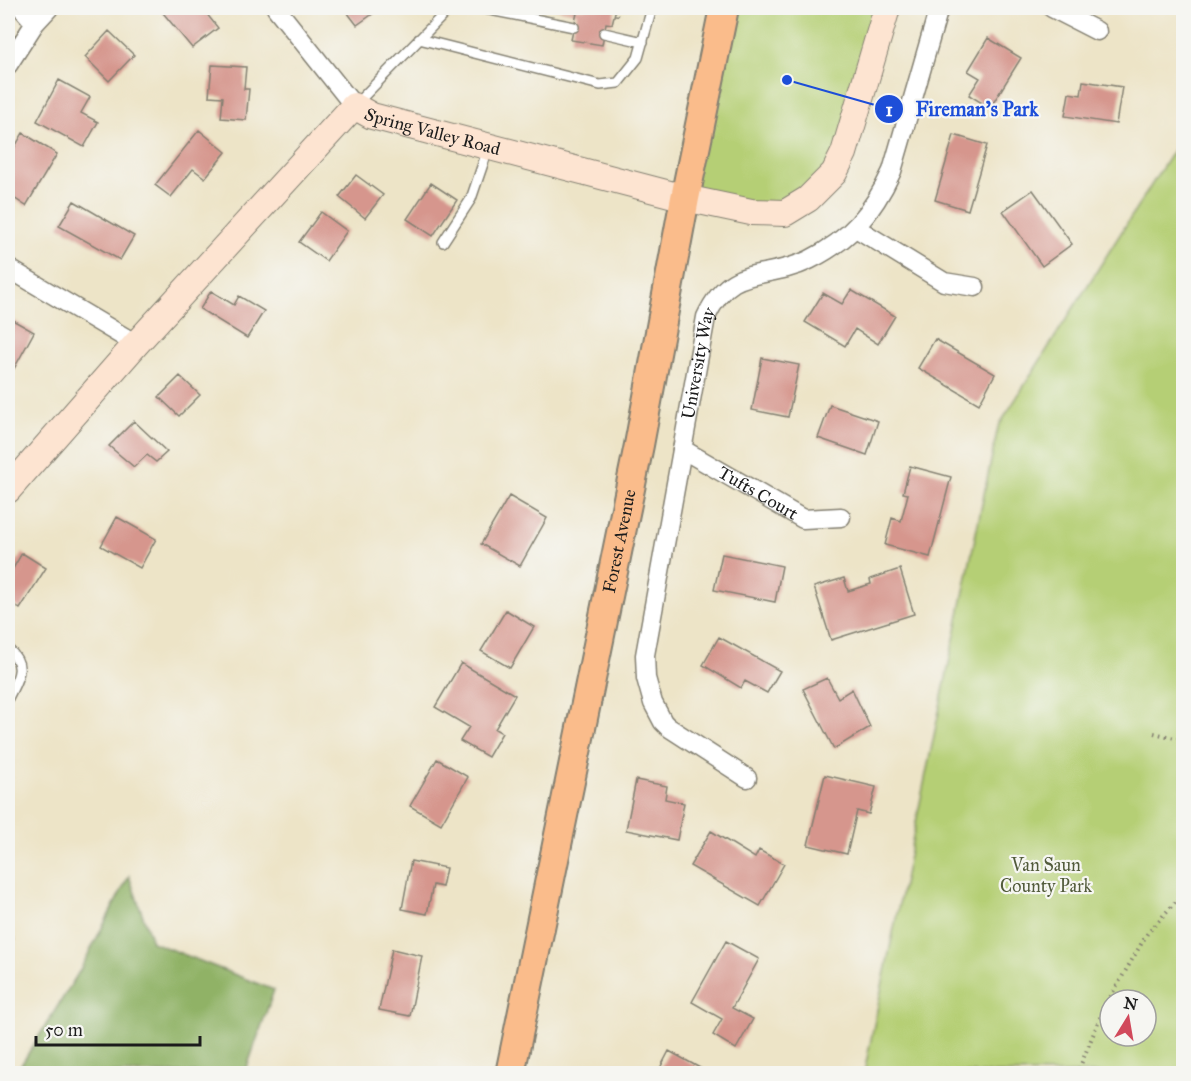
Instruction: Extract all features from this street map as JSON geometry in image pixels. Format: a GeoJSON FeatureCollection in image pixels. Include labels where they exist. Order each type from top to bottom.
{"type":"FeatureCollection","features":[{"type":"Feature","properties":{"kind":"main road","name":"Forest Avenue"},"geometry":{"type":"LineString","coordinates":[[510,1074],[639,446],[685,198],[724,8]]}},
{"type":"Feature","properties":{"kind":"street"},"geometry":{"type":"LineString","coordinates":[[22,8],[34,23]]}},
{"type":"Feature","properties":{"kind":"street"},"geometry":{"type":"LineString","coordinates":[[8,65],[34,23],[49,8]]}},
{"type":"Feature","properties":{"kind":"street"},"geometry":{"type":"LineString","coordinates":[[276,8],[354,106]]}},
{"type":"Feature","properties":{"kind":"street","name":"Spring Valley Road"},"geometry":{"type":"LineString","coordinates":[[8,490],[135,344],[354,106],[372,116],[685,198],[751,212],[785,213],[808,200],[824,184],[834,173],[844,153],[887,8]]}},
{"type":"Feature","properties":{"kind":"street","name":"University Way"},"geometry":{"type":"LineString","coordinates":[[747,778],[668,727],[653,703],[646,678],[645,655],[706,317],[713,300],[726,286],[744,276],[779,270],[808,261],[832,247],[856,228],[880,196],[892,171],[939,8]]}},
{"type":"Feature","properties":{"kind":"street"},"geometry":{"type":"LineString","coordinates":[[1052,8],[1097,31]]}},
{"type":"Feature","properties":{"kind":"street"},"geometry":{"type":"LineString","coordinates":[[856,228],[944,282],[975,287]]}},
{"type":"Feature","properties":{"kind":"street"},"geometry":{"type":"LineString","coordinates":[[8,268],[135,344]]}},
{"type":"Feature","properties":{"kind":"street","name":"Tufts Court"},"geometry":{"type":"LineString","coordinates":[[682,449],[803,519],[841,517]]}},
{"type":"Feature","properties":{"kind":"lane"},"geometry":{"type":"LineString","coordinates":[[354,106],[450,8]]}},
{"type":"Feature","properties":{"kind":"lane"},"geometry":{"type":"LineString","coordinates":[[480,8],[574,27]]}},
{"type":"Feature","properties":{"kind":"lane"},"geometry":{"type":"LineString","coordinates":[[419,39],[600,86],[618,83],[638,58],[652,8]]}},
{"type":"Feature","properties":{"kind":"lane"},"geometry":{"type":"LineString","coordinates":[[604,33],[643,42]]}},
{"type":"Feature","properties":{"kind":"lane"},"geometry":{"type":"LineString","coordinates":[[443,242],[471,199],[488,147]]}},
{"type":"Feature","properties":{"kind":"lane"},"geometry":{"type":"LineString","coordinates":[[8,649],[16,657],[20,675],[8,698]]}},
{"type":"Feature","properties":{"kind":"path"},"geometry":{"type":"LineString","coordinates":[[617,16],[618,8]]}},
{"type":"Feature","properties":{"kind":"path"},"geometry":{"type":"LineString","coordinates":[[1178,739],[1184,722]]}},
{"type":"Feature","properties":{"kind":"path"},"geometry":{"type":"LineString","coordinates":[[1154,733],[1183,740],[1179,757],[1184,758]]}},
{"type":"Feature","properties":{"kind":"path"},"geometry":{"type":"LineString","coordinates":[[1077,1074],[1104,1008],[1147,934],[1184,892]]}},
{"type":"Feature","properties":{"kind":"green space"},"geometry":{"type":"Polygon","coordinates":[[[724,8],[887,8],[844,153],[785,213],[685,198],[724,8]]]}},
{"type":"Feature","properties":{"kind":"green space","name":"Van Saun County Park"},"geometry":{"type":"Polygon","coordinates":[[[1183,135],[1183,1073],[864,1073],[998,427],[1183,135]]]}},
{"type":"Feature","properties":{"kind":"green space"},"geometry":{"type":"Polygon","coordinates":[[[129,876],[152,942],[274,990],[245,1073],[16,1073],[79,972],[129,876]]]}},
{"type":"Feature","properties":{"kind":"building"},"geometry":{"type":"Polygon","coordinates":[[[159,8],[202,8],[218,28],[192,48],[159,8]]]}},
{"type":"Feature","properties":{"kind":"building"},"geometry":{"type":"Polygon","coordinates":[[[344,8],[381,8],[357,25],[344,8]]]}},
{"type":"Feature","properties":{"kind":"building"},"geometry":{"type":"Polygon","coordinates":[[[552,8],[616,8],[612,24],[606,23],[602,45],[571,40],[577,13],[552,8]]]}},
{"type":"Feature","properties":{"kind":"building"},"geometry":{"type":"Polygon","coordinates":[[[109,31],[134,55],[109,81],[85,57],[109,31]]]}},
{"type":"Feature","properties":{"kind":"building"},"geometry":{"type":"Polygon","coordinates":[[[988,38],[1021,58],[990,108],[969,95],[980,78],[968,71],[988,38]]]}},
{"type":"Feature","properties":{"kind":"building"},"geometry":{"type":"Polygon","coordinates":[[[212,65],[246,67],[244,89],[249,89],[246,120],[221,118],[223,97],[209,96],[212,65]]]}},
{"type":"Feature","properties":{"kind":"building"},"geometry":{"type":"Polygon","coordinates":[[[59,80],[90,97],[81,113],[98,122],[84,147],[37,121],[59,80]]]}},
{"type":"Feature","properties":{"kind":"building"},"geometry":{"type":"Polygon","coordinates":[[[1083,81],[1122,87],[1116,124],[1065,116],[1069,93],[1081,95],[1083,81]]]}},
{"type":"Feature","properties":{"kind":"building"},"geometry":{"type":"Polygon","coordinates":[[[199,130],[226,152],[205,178],[193,169],[171,197],[155,185],[199,130]]]}},
{"type":"Feature","properties":{"kind":"building"},"geometry":{"type":"Polygon","coordinates":[[[23,133],[57,154],[26,206],[8,194],[8,159],[23,133]]]}},
{"type":"Feature","properties":{"kind":"building"},"geometry":{"type":"Polygon","coordinates":[[[954,135],[987,145],[968,210],[935,200],[954,135]]]}},
{"type":"Feature","properties":{"kind":"building"},"geometry":{"type":"Polygon","coordinates":[[[356,175],[383,195],[365,218],[339,197],[356,175]]]}},
{"type":"Feature","properties":{"kind":"building"},"geometry":{"type":"Polygon","coordinates":[[[431,183],[457,200],[433,236],[407,219],[431,183]]]}},
{"type":"Feature","properties":{"kind":"building"},"geometry":{"type":"Polygon","coordinates":[[[1033,190],[1072,244],[1042,266],[1003,211],[1033,190]]]}},
{"type":"Feature","properties":{"kind":"building"},"geometry":{"type":"Polygon","coordinates":[[[74,201],[134,236],[120,260],[59,226],[74,201]]]}},
{"type":"Feature","properties":{"kind":"building"},"geometry":{"type":"Polygon","coordinates":[[[321,212],[347,231],[326,261],[299,242],[321,212]]]}},
{"type":"Feature","properties":{"kind":"building"},"geometry":{"type":"Polygon","coordinates":[[[851,290],[895,316],[878,344],[855,329],[845,346],[805,322],[823,293],[842,304],[851,290]]]}},
{"type":"Feature","properties":{"kind":"building"},"geometry":{"type":"Polygon","coordinates":[[[211,291],[234,305],[239,296],[264,311],[247,338],[200,309],[211,291]]]}},
{"type":"Feature","properties":{"kind":"building"},"geometry":{"type":"Polygon","coordinates":[[[9,318],[34,332],[10,376],[8,375],[9,318]]]}},
{"type":"Feature","properties":{"kind":"building"},"geometry":{"type":"Polygon","coordinates":[[[935,339],[995,374],[979,404],[918,368],[935,339]]]}},
{"type":"Feature","properties":{"kind":"building"},"geometry":{"type":"Polygon","coordinates":[[[762,358],[799,365],[788,417],[752,410],[762,358]]]}},
{"type":"Feature","properties":{"kind":"building"},"geometry":{"type":"Polygon","coordinates":[[[180,376],[200,395],[179,416],[159,397],[180,376]]]}},
{"type":"Feature","properties":{"kind":"building"},"geometry":{"type":"Polygon","coordinates":[[[830,405],[878,421],[867,455],[818,438],[830,405]]]}},
{"type":"Feature","properties":{"kind":"building"},"geometry":{"type":"Polygon","coordinates":[[[134,421],[167,452],[156,462],[147,455],[134,467],[109,446],[134,421]]]}},
{"type":"Feature","properties":{"kind":"building"},"geometry":{"type":"Polygon","coordinates":[[[910,466],[951,477],[930,557],[885,545],[892,518],[901,521],[908,494],[903,493],[910,466]]]}},
{"type":"Feature","properties":{"kind":"building"},"geometry":{"type":"Polygon","coordinates":[[[509,496],[547,518],[520,566],[481,544],[509,496]]]}},
{"type":"Feature","properties":{"kind":"building"},"geometry":{"type":"Polygon","coordinates":[[[117,517],[156,539],[140,568],[101,546],[117,517]]]}},
{"type":"Feature","properties":{"kind":"building"},"geometry":{"type":"Polygon","coordinates":[[[22,553],[46,568],[20,609],[8,601],[8,577],[22,553]]]}},
{"type":"Feature","properties":{"kind":"building"},"geometry":{"type":"Polygon","coordinates":[[[722,554],[782,566],[775,602],[714,590],[722,554]]]}},
{"type":"Feature","properties":{"kind":"building"},"geometry":{"type":"Polygon","coordinates":[[[900,569],[914,614],[831,640],[814,587],[844,578],[848,591],[871,584],[870,579],[900,569]]]}},
{"type":"Feature","properties":{"kind":"building"},"geometry":{"type":"Polygon","coordinates":[[[506,610],[534,627],[510,668],[481,651],[506,610]]]}},
{"type":"Feature","properties":{"kind":"building"},"geometry":{"type":"Polygon","coordinates":[[[719,637],[780,671],[767,693],[745,681],[741,688],[703,665],[719,637]]]}},
{"type":"Feature","properties":{"kind":"building"},"geometry":{"type":"Polygon","coordinates":[[[461,663],[515,695],[495,729],[502,733],[488,757],[460,741],[469,727],[435,707],[461,663]]]}},
{"type":"Feature","properties":{"kind":"building"},"geometry":{"type":"Polygon","coordinates":[[[827,678],[838,698],[852,689],[870,727],[834,749],[803,689],[827,678]]]}},
{"type":"Feature","properties":{"kind":"building"},"geometry":{"type":"Polygon","coordinates":[[[437,759],[468,777],[441,824],[410,806],[437,759]]]}},
{"type":"Feature","properties":{"kind":"building"},"geometry":{"type":"Polygon","coordinates":[[[825,775],[876,787],[869,814],[857,811],[847,854],[808,845],[825,775]]]}},
{"type":"Feature","properties":{"kind":"building"},"geometry":{"type":"Polygon","coordinates":[[[636,780],[667,786],[665,799],[684,803],[677,840],[626,830],[636,780]]]}},
{"type":"Feature","properties":{"kind":"building"},"geometry":{"type":"Polygon","coordinates":[[[711,831],[755,858],[759,850],[784,864],[760,906],[690,866],[711,831]]]}},
{"type":"Feature","properties":{"kind":"building"},"geometry":{"type":"Polygon","coordinates":[[[411,861],[446,868],[442,887],[433,885],[427,914],[402,909],[411,861]]]}},
{"type":"Feature","properties":{"kind":"building"},"geometry":{"type":"Polygon","coordinates":[[[8,892],[10,892],[13,948],[8,949],[8,892]]]}},
{"type":"Feature","properties":{"kind":"building"},"geometry":{"type":"Polygon","coordinates":[[[726,941],[759,959],[732,1008],[753,1019],[736,1049],[713,1035],[722,1019],[692,1002],[726,941]]]}},
{"type":"Feature","properties":{"kind":"building"},"geometry":{"type":"Polygon","coordinates":[[[392,949],[422,956],[410,1016],[379,1010],[392,949]]]}},
{"type":"Feature","properties":{"kind":"building"},"geometry":{"type":"Polygon","coordinates":[[[669,1051],[711,1074],[657,1074],[669,1051]]]}},
{"type":"Feature","properties":{"kind":"place","name":"Fireman's Park"},"geometry":{"type":"Point","coordinates":[787,80]}}]}
